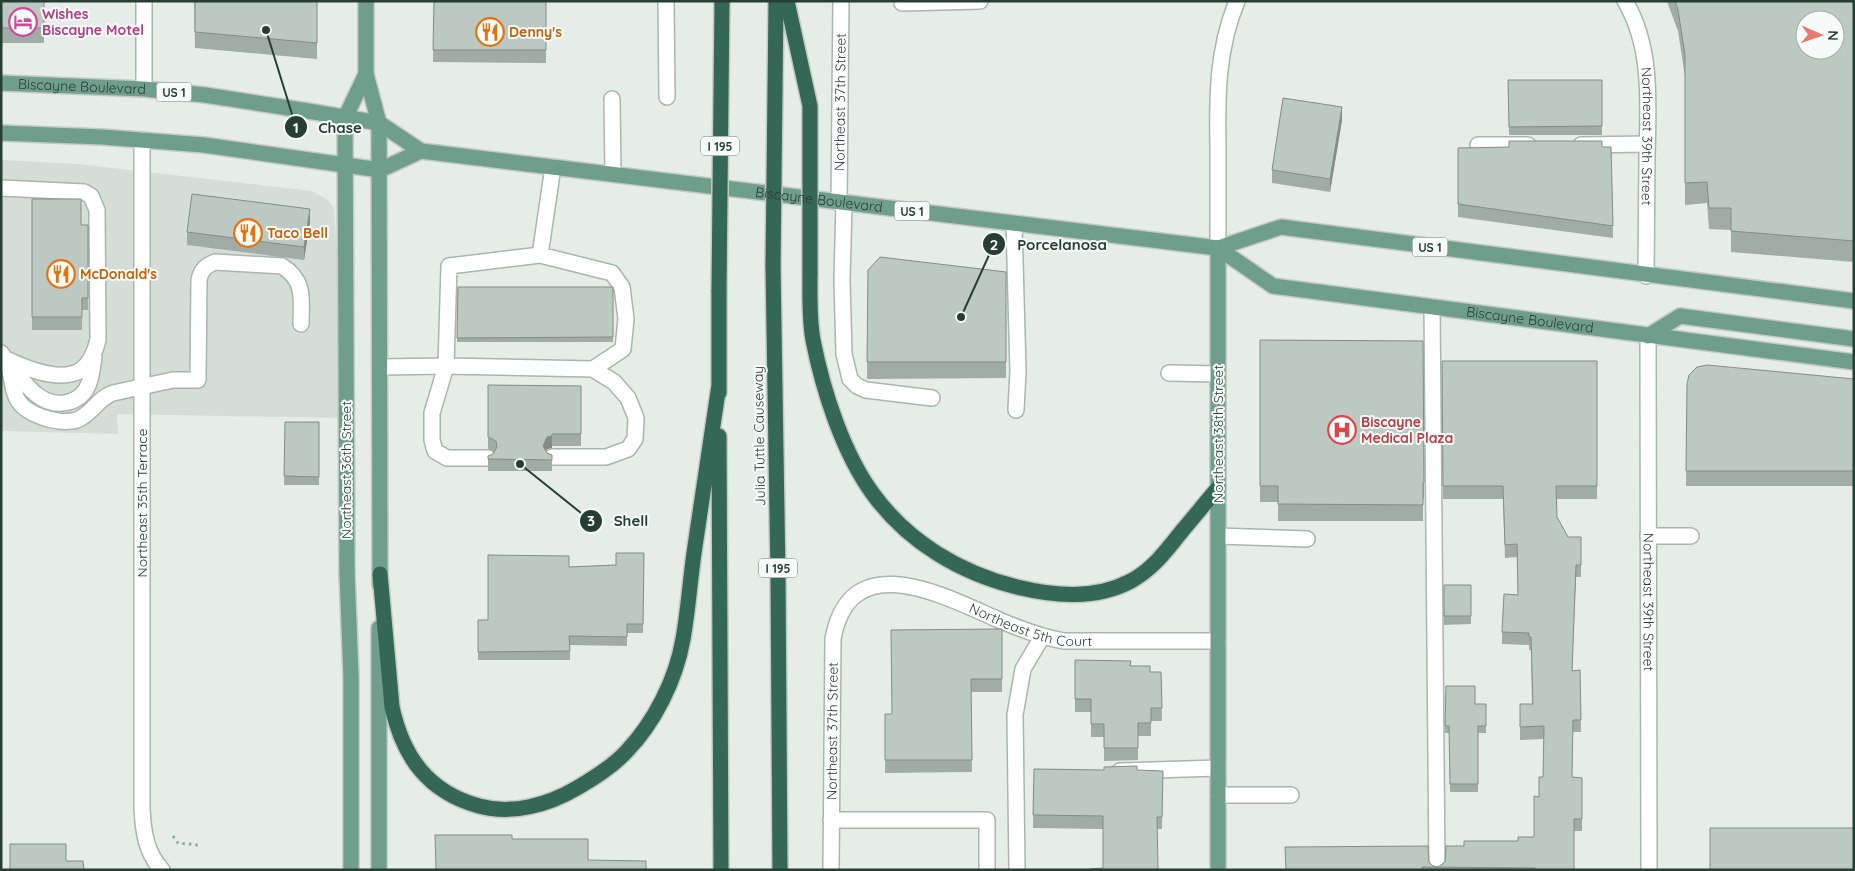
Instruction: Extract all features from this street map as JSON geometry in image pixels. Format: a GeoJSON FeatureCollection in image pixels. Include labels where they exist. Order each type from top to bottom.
{"type":"FeatureCollection","features":[{"type":"Feature","properties":{"kind":"highway","name":"I 195"},"geometry":{"type":"LineString","coordinates":[[721,870],[719,290],[722,1]]}},
{"type":"Feature","properties":{"kind":"highway","name":"Julia Tuttle Causeway"},"geometry":{"type":"LineString","coordinates":[[776,1],[773,266],[780,870]]}},
{"type":"Feature","properties":{"kind":"highway"},"geometry":{"type":"LineString","coordinates":[[787,1],[810,106],[810,304],[813,339],[830,402],[841,433],[856,465],[873,494],[896,520],[920,542],[947,560],[973,572],[1003,583],[1034,591],[1084,594],[1110,589],[1130,581],[1152,567],[1169,549],[1218,488]]}},
{"type":"Feature","properties":{"kind":"highway"},"geometry":{"type":"LineString","coordinates":[[380,574],[395,722],[407,752],[425,776],[449,794],[480,806],[494,808],[527,807],[556,799],[574,790],[610,766],[625,753],[650,720],[670,682],[683,640],[719,384]]}},
{"type":"Feature","properties":{"kind":"main road","name":"Northeast 36th Street"},"geometry":{"type":"LineString","coordinates":[[366,1],[366,74],[379,123],[380,170],[378,213],[380,367],[379,870]]}},
{"type":"Feature","properties":{"kind":"main road","name":"Northeast 36th Street"},"geometry":{"type":"LineString","coordinates":[[351,870],[350,676],[346,573],[345,118],[366,74]]}},
{"type":"Feature","properties":{"kind":"main road","name":"Biscayne Boulevard"},"geometry":{"type":"LineString","coordinates":[[1,83],[144,89],[205,95],[379,123],[421,151],[1014,224],[1218,248],[1282,227],[1646,276],[1854,301]]}},
{"type":"Feature","properties":{"kind":"main road"},"geometry":{"type":"LineString","coordinates":[[1,133],[142,140],[214,146],[380,170],[421,151]]}},
{"type":"Feature","properties":{"kind":"main road","name":"Biscayne Boulevard"},"geometry":{"type":"LineString","coordinates":[[1218,248],[1273,286],[1854,362]]}},
{"type":"Feature","properties":{"kind":"main road","name":"Northeast 38th Street"},"geometry":{"type":"LineString","coordinates":[[1218,248],[1218,870]]}},
{"type":"Feature","properties":{"kind":"main road"},"geometry":{"type":"LineString","coordinates":[[1648,336],[1680,316],[1854,339]]}},
{"type":"Feature","properties":{"kind":"street"},"geometry":{"type":"LineString","coordinates":[[144,1],[144,89]]}},
{"type":"Feature","properties":{"kind":"street"},"geometry":{"type":"LineString","coordinates":[[666,1],[667,97]]}},
{"type":"Feature","properties":{"kind":"street","name":"Northeast 37th Street"},"geometry":{"type":"LineString","coordinates":[[841,1],[844,354],[850,379],[857,386],[866,390],[932,398]]}},
{"type":"Feature","properties":{"kind":"street"},"geometry":{"type":"LineString","coordinates":[[902,4],[980,1]]}},
{"type":"Feature","properties":{"kind":"street","name":"Northeast 38th Street"},"geometry":{"type":"LineString","coordinates":[[1218,248],[1217,112],[1220,65],[1229,22],[1237,1]]}},
{"type":"Feature","properties":{"kind":"street","name":"Northeast 39th Street"},"geometry":{"type":"LineString","coordinates":[[1624,1],[1633,15],[1644,51],[1648,88],[1646,276]]}},
{"type":"Feature","properties":{"kind":"street"},"geometry":{"type":"LineString","coordinates":[[612,99],[613,174]]}},
{"type":"Feature","properties":{"kind":"street","name":"Northeast 35th Terrace"},"geometry":{"type":"LineString","coordinates":[[142,140],[142,808],[145,839],[159,867]]}},
{"type":"Feature","properties":{"kind":"street"},"geometry":{"type":"LineString","coordinates":[[1566,145],[1647,144]]}},
{"type":"Feature","properties":{"kind":"street"},"geometry":{"type":"LineString","coordinates":[[1478,145],[1546,145]]}},
{"type":"Feature","properties":{"kind":"street"},"geometry":{"type":"LineString","coordinates":[[540,255],[553,167]]}},
{"type":"Feature","properties":{"kind":"street"},"geometry":{"type":"LineString","coordinates":[[1,188],[84,192],[95,203],[97,210],[98,340],[90,382],[85,392],[68,403],[49,402],[37,395],[4,356]]}},
{"type":"Feature","properties":{"kind":"street"},"geometry":{"type":"LineString","coordinates":[[1014,224],[1018,371],[1016,410]]}},
{"type":"Feature","properties":{"kind":"street"},"geometry":{"type":"LineString","coordinates":[[488,458],[447,458],[435,451],[432,440],[432,414],[446,366],[449,266],[540,255],[612,273],[622,286],[626,319],[622,349],[593,369]]}},
{"type":"Feature","properties":{"kind":"street"},"geometry":{"type":"LineString","coordinates":[[4,356],[13,391],[20,405],[32,414],[50,420],[77,420],[91,410],[104,396],[173,380],[198,380],[199,280],[201,271],[207,265],[222,262],[282,266],[295,276],[301,289],[301,324]]}},
{"type":"Feature","properties":{"kind":"street"},"geometry":{"type":"LineString","coordinates":[[1432,307],[1438,870]]}},
{"type":"Feature","properties":{"kind":"street","name":"Northeast 39th Street"},"geometry":{"type":"LineString","coordinates":[[1648,336],[1649,870]]}},
{"type":"Feature","properties":{"kind":"street"},"geometry":{"type":"LineString","coordinates":[[4,356],[28,370],[61,374],[81,370],[94,353]]}},
{"type":"Feature","properties":{"kind":"street"},"geometry":{"type":"LineString","coordinates":[[380,367],[446,366],[593,369],[614,382],[628,398],[636,418],[635,439],[628,449],[606,457],[552,458]]}},
{"type":"Feature","properties":{"kind":"street"},"geometry":{"type":"LineString","coordinates":[[1170,373],[1218,374]]}},
{"type":"Feature","properties":{"kind":"street"},"geometry":{"type":"LineString","coordinates":[[1218,536],[1308,539]]}},
{"type":"Feature","properties":{"kind":"street"},"geometry":{"type":"LineString","coordinates":[[1648,536],[1691,536]]}},
{"type":"Feature","properties":{"kind":"street","name":"Northeast 5th Court"},"geometry":{"type":"LineString","coordinates":[[853,598],[879,584],[896,583],[914,586],[960,602],[1042,637],[1064,641],[1218,641]]}},
{"type":"Feature","properties":{"kind":"street","name":"Northeast 37th Street"},"geometry":{"type":"LineString","coordinates":[[831,870],[833,639],[836,623],[842,610],[853,598]]}},
{"type":"Feature","properties":{"kind":"street"},"geometry":{"type":"LineString","coordinates":[[1017,870],[1015,715],[1023,669],[1042,637]]}},
{"type":"Feature","properties":{"kind":"street"},"geometry":{"type":"LineString","coordinates":[[1105,771],[1218,768]]}},
{"type":"Feature","properties":{"kind":"street"},"geometry":{"type":"LineString","coordinates":[[1218,795],[1292,795]]}},
{"type":"Feature","properties":{"kind":"street"},"geometry":{"type":"LineString","coordinates":[[831,820],[987,820],[987,870]]}},
{"type":"Feature","properties":{"kind":"path"},"geometry":{"type":"LineString","coordinates":[[173,836],[178,843],[198,845]]}},
{"type":"Feature","properties":{"kind":"shaded area"},"geometry":{"type":"Polygon","coordinates":[[[1,160],[78,164],[312,191],[328,200],[334,208],[337,253],[338,418],[117,414],[118,434],[1,431],[1,160]]]}},
{"type":"Feature","properties":{"kind":"building","name":"Wishes Biscayne Motel"},"geometry":{"type":"Polygon","coordinates":[[[1,1],[44,1],[44,28],[2,28],[1,1]]]}},
{"type":"Feature","properties":{"kind":"building"},"geometry":{"type":"Polygon","coordinates":[[[195,1],[317,1],[317,43],[195,32],[195,1]]]}},
{"type":"Feature","properties":{"kind":"building","name":"Denny's"},"geometry":{"type":"Polygon","coordinates":[[[434,1],[546,1],[546,50],[433,50],[434,1]]]}},
{"type":"Feature","properties":{"kind":"building"},"geometry":{"type":"Polygon","coordinates":[[[1675,1],[1854,1],[1854,241],[1731,231],[1731,208],[1709,208],[1707,182],[1685,183],[1685,55],[1675,1]]]}},
{"type":"Feature","properties":{"kind":"building"},"geometry":{"type":"Polygon","coordinates":[[[1508,80],[1602,80],[1602,126],[1509,127],[1508,80]]]}},
{"type":"Feature","properties":{"kind":"building"},"geometry":{"type":"Polygon","coordinates":[[[1283,98],[1342,107],[1330,179],[1272,170],[1283,98]]]}},
{"type":"Feature","properties":{"kind":"building"},"geometry":{"type":"Polygon","coordinates":[[[1509,141],[1602,141],[1602,147],[1611,147],[1613,226],[1458,204],[1458,148],[1509,147],[1509,141]]]}},
{"type":"Feature","properties":{"kind":"building","name":"Taco Bell"},"geometry":{"type":"Polygon","coordinates":[[[192,194],[310,209],[304,247],[187,232],[192,194]]]}},
{"type":"Feature","properties":{"kind":"building","name":"McDonald's"},"geometry":{"type":"Polygon","coordinates":[[[32,199],[81,199],[81,225],[88,225],[88,298],[82,298],[82,317],[32,317],[32,199]]]}},
{"type":"Feature","properties":{"kind":"building"},"geometry":{"type":"Polygon","coordinates":[[[880,257],[1006,272],[1006,362],[867,362],[868,270],[880,257]]]}},
{"type":"Feature","properties":{"kind":"building"},"geometry":{"type":"Polygon","coordinates":[[[458,287],[613,287],[613,337],[457,338],[458,287]]]}},
{"type":"Feature","properties":{"kind":"building","name":"Biscayne Medical Plaza"},"geometry":{"type":"Polygon","coordinates":[[[1260,340],[1423,341],[1423,505],[1278,504],[1278,486],[1260,486],[1260,340]]]}},
{"type":"Feature","properties":{"kind":"building"},"geometry":{"type":"Polygon","coordinates":[[[1442,361],[1597,361],[1597,486],[1556,486],[1557,517],[1568,537],[1581,537],[1581,565],[1576,565],[1572,671],[1580,670],[1581,720],[1573,720],[1572,777],[1582,778],[1582,819],[1574,819],[1574,870],[1422,867],[1422,870],[1286,870],[1285,847],[1428,846],[1429,862],[1433,866],[1438,867],[1445,862],[1446,846],[1464,846],[1464,841],[1518,841],[1518,837],[1534,837],[1534,796],[1539,797],[1539,777],[1543,777],[1544,726],[1520,727],[1520,704],[1533,704],[1531,637],[1529,637],[1529,633],[1502,632],[1504,594],[1518,595],[1517,544],[1505,545],[1503,486],[1443,486],[1442,361]]]}},
{"type":"Feature","properties":{"kind":"building"},"geometry":{"type":"Polygon","coordinates":[[[1707,365],[1854,379],[1854,471],[1686,471],[1687,384],[1689,375],[1697,367],[1707,365]]]}},
{"type":"Feature","properties":{"kind":"building"},"geometry":{"type":"Polygon","coordinates":[[[488,385],[581,386],[581,434],[552,434],[552,436],[547,437],[543,446],[547,453],[552,455],[552,460],[488,459],[488,456],[493,454],[497,447],[496,441],[488,437],[488,385]]]}},
{"type":"Feature","properties":{"kind":"building"},"geometry":{"type":"Polygon","coordinates":[[[285,422],[319,422],[319,477],[284,476],[285,422]]]}},
{"type":"Feature","properties":{"kind":"building"},"geometry":{"type":"Polygon","coordinates":[[[616,553],[644,553],[643,624],[627,624],[627,637],[569,636],[570,651],[478,652],[478,620],[488,620],[488,555],[569,556],[569,567],[616,565],[616,553]]]}},
{"type":"Feature","properties":{"kind":"building"},"geometry":{"type":"Polygon","coordinates":[[[1444,585],[1471,585],[1471,616],[1444,616],[1444,585]]]}},
{"type":"Feature","properties":{"kind":"building"},"geometry":{"type":"Polygon","coordinates":[[[1002,629],[1002,679],[971,679],[972,760],[885,760],[885,714],[892,714],[891,630],[1002,629]]]}},
{"type":"Feature","properties":{"kind":"building"},"geometry":{"type":"Polygon","coordinates":[[[1075,660],[1131,661],[1130,666],[1150,666],[1150,672],[1161,672],[1162,708],[1151,708],[1151,723],[1138,723],[1138,748],[1104,748],[1104,724],[1091,724],[1091,699],[1075,699],[1075,660]]]}},
{"type":"Feature","properties":{"kind":"building"},"geometry":{"type":"Polygon","coordinates":[[[1446,686],[1475,686],[1475,704],[1486,704],[1486,726],[1478,726],[1478,784],[1450,784],[1449,726],[1445,726],[1446,686]]]}},
{"type":"Feature","properties":{"kind":"building"},"geometry":{"type":"Polygon","coordinates":[[[1137,766],[1137,770],[1163,771],[1162,817],[1157,817],[1158,870],[1089,870],[1103,868],[1103,816],[1033,815],[1034,769],[1104,770],[1104,767],[1137,766]]]}},
{"type":"Feature","properties":{"kind":"building"},"geometry":{"type":"Polygon","coordinates":[[[1710,828],[1854,828],[1854,870],[1710,870],[1710,828]]]}},
{"type":"Feature","properties":{"kind":"building"},"geometry":{"type":"Polygon","coordinates":[[[435,835],[512,835],[512,839],[588,839],[588,860],[646,861],[646,870],[436,870],[435,835]]]}},
{"type":"Feature","properties":{"kind":"building"},"geometry":{"type":"Polygon","coordinates":[[[10,844],[66,844],[66,861],[83,861],[84,870],[10,870],[10,844]]]}},
{"type":"Feature","properties":{"kind":"place","name":"Wishes Biscayne Motel"},"geometry":{"type":"Point","coordinates":[23,22]}},
{"type":"Feature","properties":{"kind":"place","name":"Chase"},"geometry":{"type":"Point","coordinates":[266,30]}},
{"type":"Feature","properties":{"kind":"place","name":"Denny's"},"geometry":{"type":"Point","coordinates":[490,32]}},
{"type":"Feature","properties":{"kind":"place","name":"Taco Bell"},"geometry":{"type":"Point","coordinates":[248,233]}},
{"type":"Feature","properties":{"kind":"place","name":"McDonald's"},"geometry":{"type":"Point","coordinates":[61,274]}},
{"type":"Feature","properties":{"kind":"place","name":"Porcelanosa"},"geometry":{"type":"Point","coordinates":[961,317]}},
{"type":"Feature","properties":{"kind":"place","name":"Biscayne Medical Plaza"},"geometry":{"type":"Point","coordinates":[1342,430]}},
{"type":"Feature","properties":{"kind":"place","name":"Shell"},"geometry":{"type":"Point","coordinates":[520,464]}}]}
